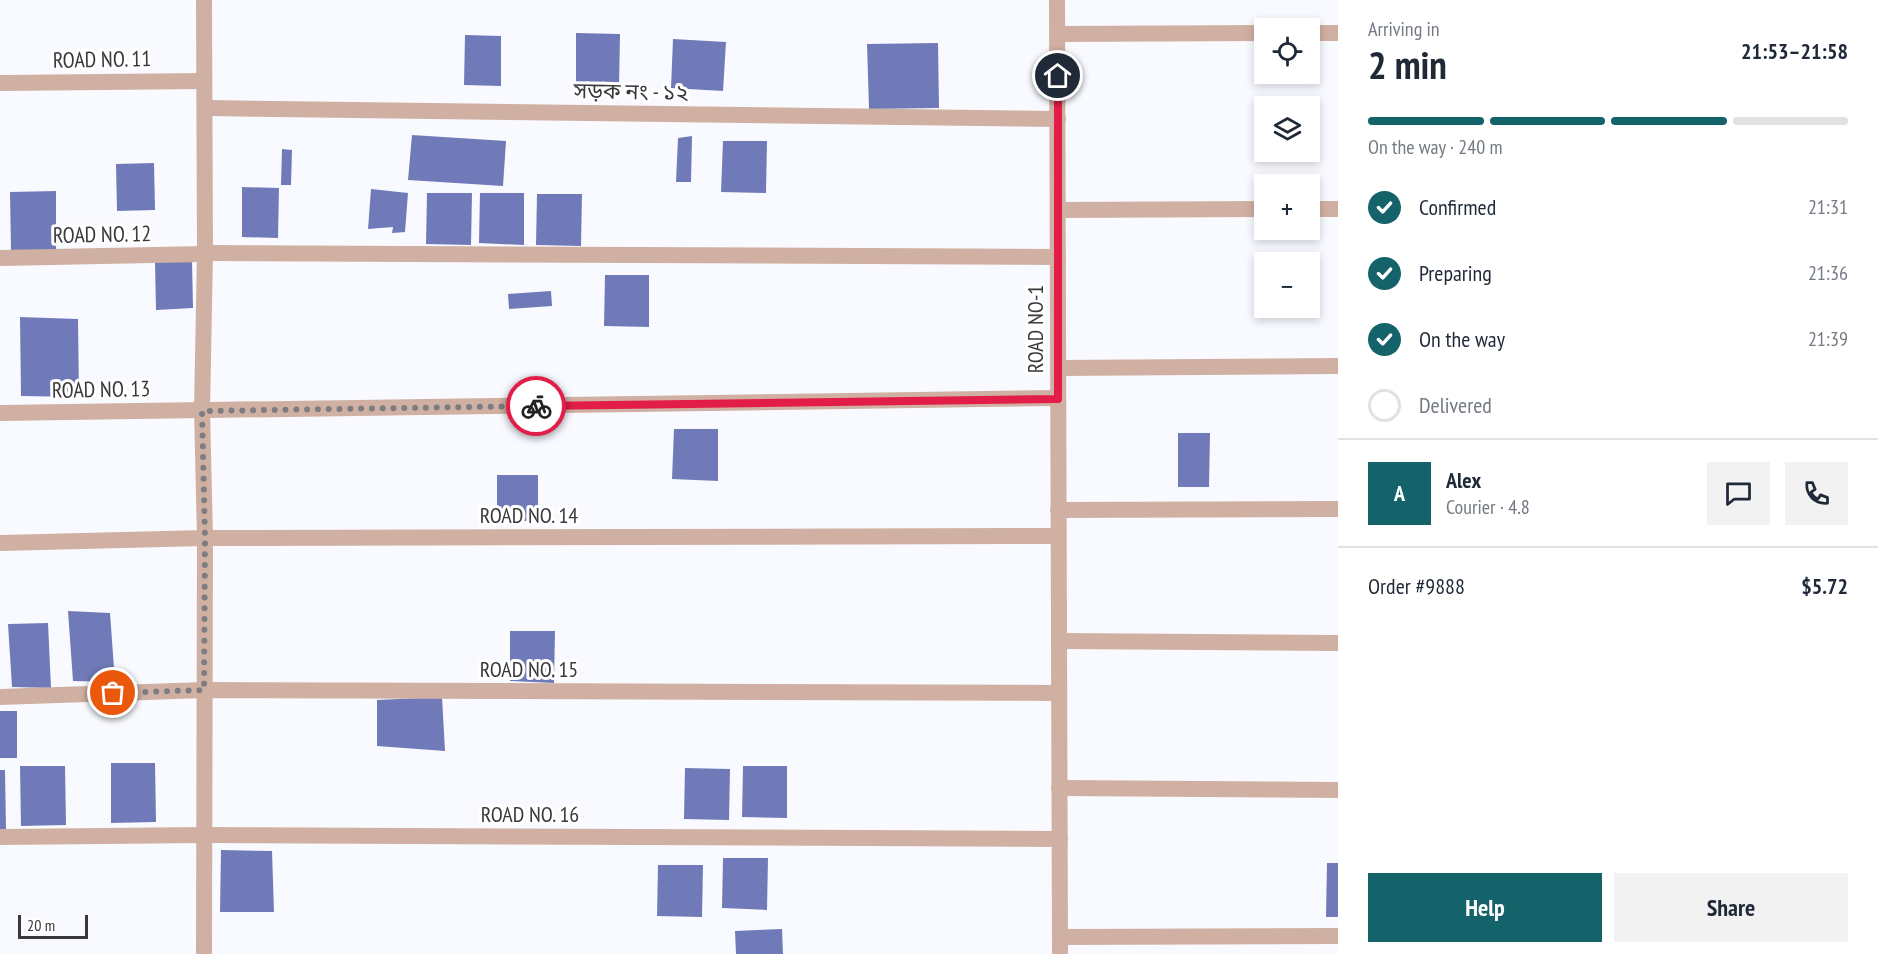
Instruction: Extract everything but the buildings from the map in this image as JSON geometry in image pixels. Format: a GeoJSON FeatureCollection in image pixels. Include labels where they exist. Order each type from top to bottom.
{"type":"FeatureCollection","features":[{"type":"Feature","properties":{"kind":"street"},"geometry":{"type":"LineString","coordinates":[[204,0],[205,254],[202,411],[205,538],[204,954]]}},
{"type":"Feature","properties":{"kind":"street","name":"ROAD NO-1"},"geometry":{"type":"LineString","coordinates":[[1058,0],[1060,954]]}},
{"type":"Feature","properties":{"kind":"street"},"geometry":{"type":"LineString","coordinates":[[1058,34],[1254,33]]}},
{"type":"Feature","properties":{"kind":"street"},"geometry":{"type":"LineString","coordinates":[[1320,33],[1338,33]]}},
{"type":"Feature","properties":{"kind":"street","name":"ROAD NO. 11"},"geometry":{"type":"LineString","coordinates":[[0,83],[204,81]]}},
{"type":"Feature","properties":{"kind":"street","name":"সড়ক নং - ১২"},"geometry":{"type":"LineString","coordinates":[[205,108],[1058,119]]}},
{"type":"Feature","properties":{"kind":"street"},"geometry":{"type":"LineString","coordinates":[[1058,210],[1254,209]]}},
{"type":"Feature","properties":{"kind":"street"},"geometry":{"type":"LineString","coordinates":[[1320,209],[1338,209]]}},
{"type":"Feature","properties":{"kind":"street","name":"ROAD NO. 12"},"geometry":{"type":"LineString","coordinates":[[0,258],[205,254],[1058,257]]}},
{"type":"Feature","properties":{"kind":"street"},"geometry":{"type":"LineString","coordinates":[[1058,368],[1338,366]]}},
{"type":"Feature","properties":{"kind":"street","name":"ROAD NO. 13"},"geometry":{"type":"LineString","coordinates":[[0,413],[1058,399]]}},
{"type":"Feature","properties":{"kind":"street"},"geometry":{"type":"LineString","coordinates":[[1058,510],[1338,509]]}},
{"type":"Feature","properties":{"kind":"street","name":"ROAD NO. 14"},"geometry":{"type":"LineString","coordinates":[[0,543],[205,538],[1058,536]]}},
{"type":"Feature","properties":{"kind":"street"},"geometry":{"type":"LineString","coordinates":[[1059,641],[1338,643]]}},
{"type":"Feature","properties":{"kind":"street","name":"ROAD NO. 15"},"geometry":{"type":"LineString","coordinates":[[0,697],[204,690],[1059,693]]}},
{"type":"Feature","properties":{"kind":"street"},"geometry":{"type":"LineString","coordinates":[[1059,788],[1338,790]]}},
{"type":"Feature","properties":{"kind":"street","name":"ROAD NO. 16"},"geometry":{"type":"LineString","coordinates":[[0,837],[204,835],[1059,839]]}},
{"type":"Feature","properties":{"kind":"street"},"geometry":{"type":"LineString","coordinates":[[1060,937],[1338,936]]}},
{"type":"Feature","properties":{"kind":"way so far"},"geometry":{"type":"LineString","coordinates":[[113,693],[204,690],[205,538],[202,411],[536,406]]}},
{"type":"Feature","properties":{"kind":"route"},"geometry":{"type":"LineString","coordinates":[[536,406],[1058,399],[1058,76]]}}]}
